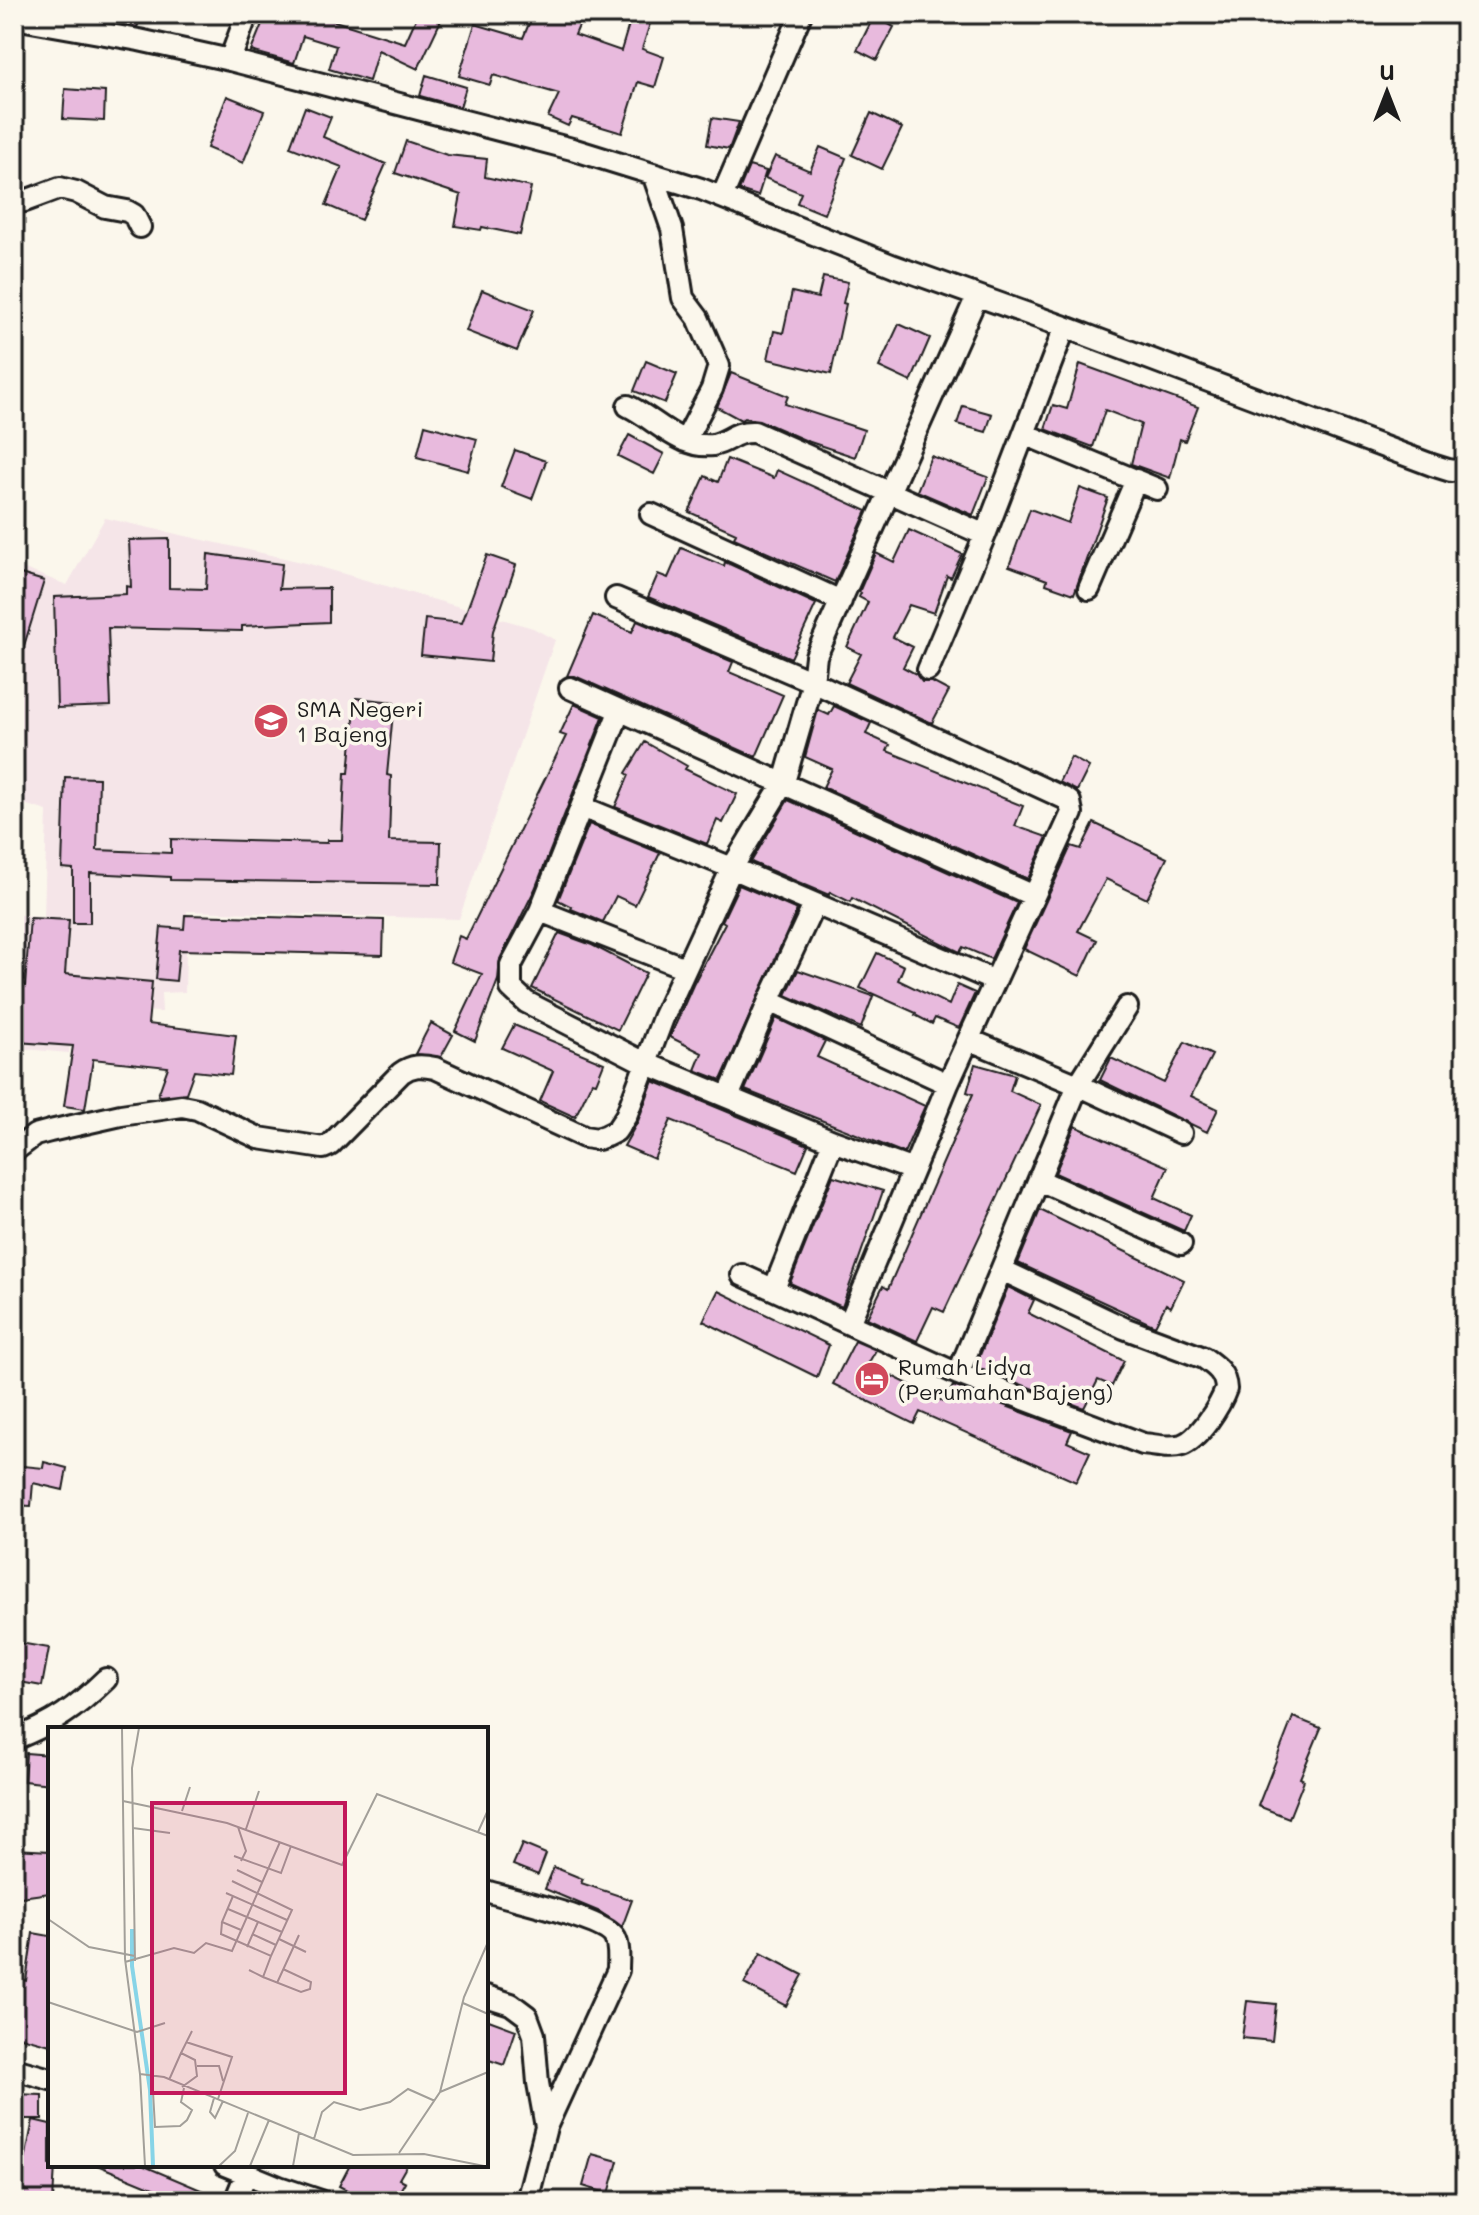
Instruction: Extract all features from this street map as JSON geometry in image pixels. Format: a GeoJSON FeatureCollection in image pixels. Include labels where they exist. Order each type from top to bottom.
{"type":"FeatureCollection","features":[{"type":"Feature","properties":{"kind":"street"},"geometry":{"type":"LineString","coordinates":[[230,60],[247,14]]}},
{"type":"Feature","properties":{"kind":"street"},"geometry":{"type":"LineString","coordinates":[[722,197],[801,14]]}},
{"type":"Feature","properties":{"kind":"street"},"geometry":{"type":"LineString","coordinates":[[14,18],[230,60],[572,149],[653,174],[722,197],[809,234],[1432,465],[1451,471],[1465,469]]}},
{"type":"Feature","properties":{"kind":"street"},"geometry":{"type":"LineString","coordinates":[[653,174],[672,229],[683,298],[698,318],[719,366],[712,389],[685,441]]}},
{"type":"Feature","properties":{"kind":"street"},"geometry":{"type":"LineString","coordinates":[[14,202],[60,188],[76,192],[105,207],[127,211],[134,215],[140,227]]}},
{"type":"Feature","properties":{"kind":"street"},"geometry":{"type":"LineString","coordinates":[[14,1151],[35,1135],[121,1115],[182,1106],[197,1109],[259,1138],[323,1148],[330,1145],[401,1073],[423,1065],[584,1137],[598,1139],[616,1131],[626,1116],[685,968],[732,868],[784,782],[813,682],[816,656],[977,296]]}},
{"type":"Feature","properties":{"kind":"street"},"geometry":{"type":"LineString","coordinates":[[928,670],[985,535],[1065,327]]}},
{"type":"Feature","properties":{"kind":"street"},"geometry":{"type":"LineString","coordinates":[[628,406],[685,441],[714,445],[742,432],[754,432],[985,535]]}},
{"type":"Feature","properties":{"kind":"street"},"geometry":{"type":"LineString","coordinates":[[1024,434],[1157,489]]}},
{"type":"Feature","properties":{"kind":"street"},"geometry":{"type":"LineString","coordinates":[[1089,589],[1136,480]]}},
{"type":"Feature","properties":{"kind":"street"},"geometry":{"type":"LineString","coordinates":[[651,514],[841,601]]}},
{"type":"Feature","properties":{"kind":"street"},"geometry":{"type":"LineString","coordinates":[[616,598],[813,682],[1070,802],[1070,821],[948,1084],[849,1324]]}},
{"type":"Feature","properties":{"kind":"street"},"geometry":{"type":"LineString","coordinates":[[570,688],[1034,896]]}},
{"type":"Feature","properties":{"kind":"street"},"geometry":{"type":"LineString","coordinates":[[619,712],[540,911],[511,965],[511,988],[526,1002],[645,1063],[833,1141],[913,1170]]}},
{"type":"Feature","properties":{"kind":"street"},"geometry":{"type":"LineString","coordinates":[[582,807],[995,981]]}},
{"type":"Feature","properties":{"kind":"street"},"geometry":{"type":"LineString","coordinates":[[728,1097],[814,905]]}},
{"type":"Feature","properties":{"kind":"street"},"geometry":{"type":"LineString","coordinates":[[540,911],[685,968]]}},
{"type":"Feature","properties":{"kind":"street"},"geometry":{"type":"LineString","coordinates":[[769,1001],[948,1084]]}},
{"type":"Feature","properties":{"kind":"street"},"geometry":{"type":"LineString","coordinates":[[958,1374],[1078,1085],[1127,1007]]}},
{"type":"Feature","properties":{"kind":"street"},"geometry":{"type":"LineString","coordinates":[[970,1040],[1181,1133]]}},
{"type":"Feature","properties":{"kind":"street"},"geometry":{"type":"LineString","coordinates":[[774,1289],[833,1141]]}},
{"type":"Feature","properties":{"kind":"street"},"geometry":{"type":"LineString","coordinates":[[1039,1180],[1181,1244]]}},
{"type":"Feature","properties":{"kind":"street"},"geometry":{"type":"LineString","coordinates":[[742,1275],[958,1374],[1131,1441],[1167,1447],[1185,1445],[1212,1417],[1226,1389],[1222,1371],[1204,1358],[1124,1328],[1002,1270]]}},
{"type":"Feature","properties":{"kind":"street"},"geometry":{"type":"LineString","coordinates":[[14,1739],[65,1716],[106,1679]]}},
{"type":"Feature","properties":{"kind":"street"},"geometry":{"type":"LineString","coordinates":[[488,1892],[587,1920],[607,1929],[615,1937],[618,1951],[618,1970],[546,2127],[527,2201]]}},
{"type":"Feature","properties":{"kind":"street"},"geometry":{"type":"LineString","coordinates":[[488,1997],[511,2004],[527,2016],[534,2035],[546,2127]]}},
{"type":"Feature","properties":{"kind":"street"},"geometry":{"type":"LineString","coordinates":[[14,2069],[48,2078]]}},
{"type":"Feature","properties":{"kind":"street"},"geometry":{"type":"LineString","coordinates":[[235,2201],[232,2167],[321,2201]]}},
{"type":"Feature","properties":{"kind":"shaded area","name":"SMA Negeri 1 Bajeng"},"geometry":{"type":"Polygon","coordinates":[[[105,518],[306,563],[533,628],[555,640],[459,919],[187,911],[185,992],[161,993],[162,1012],[73,1008],[69,1053],[14,1048],[14,914],[44,918],[47,811],[14,801],[14,565],[67,585],[105,518]]]}},
{"type":"Feature","properties":{"kind":"building"},"geometry":{"type":"Polygon","coordinates":[[[88,14],[143,14],[137,27],[88,14]]]}},
{"type":"Feature","properties":{"kind":"building"},"geometry":{"type":"Polygon","coordinates":[[[266,14],[312,14],[405,43],[418,14],[444,14],[418,69],[378,50],[369,81],[329,69],[336,46],[303,36],[294,63],[251,51],[266,14]]]}},
{"type":"Feature","properties":{"kind":"building"},"geometry":{"type":"Polygon","coordinates":[[[533,14],[584,14],[575,35],[621,51],[632,14],[653,14],[642,49],[664,57],[655,87],[638,82],[622,133],[572,118],[568,126],[548,117],[559,94],[493,75],[490,85],[459,76],[475,24],[523,38],[533,14]]]}},
{"type":"Feature","properties":{"kind":"building"},"geometry":{"type":"Polygon","coordinates":[[[874,16],[894,27],[877,60],[857,50],[874,16]]]}},
{"type":"Feature","properties":{"kind":"building"},"geometry":{"type":"Polygon","coordinates":[[[426,75],[466,87],[460,107],[420,96],[426,75]]]}},
{"type":"Feature","properties":{"kind":"building"},"geometry":{"type":"Polygon","coordinates":[[[65,89],[105,92],[104,121],[63,119],[65,89]]]}},
{"type":"Feature","properties":{"kind":"building"},"geometry":{"type":"Polygon","coordinates":[[[227,96],[264,111],[243,163],[207,148],[227,96]]]}},
{"type":"Feature","properties":{"kind":"building"},"geometry":{"type":"Polygon","coordinates":[[[305,107],[331,117],[323,137],[386,164],[361,220],[326,205],[342,167],[290,147],[305,107]]]}},
{"type":"Feature","properties":{"kind":"building"},"geometry":{"type":"Polygon","coordinates":[[[871,113],[902,128],[882,169],[852,155],[871,113]]]}},
{"type":"Feature","properties":{"kind":"building"},"geometry":{"type":"Polygon","coordinates":[[[712,118],[739,122],[729,149],[707,145],[712,118]]]}},
{"type":"Feature","properties":{"kind":"building"},"geometry":{"type":"Polygon","coordinates":[[[406,141],[447,155],[487,159],[485,177],[531,187],[520,235],[482,227],[481,230],[455,226],[461,195],[395,173],[406,141]]]}},
{"type":"Feature","properties":{"kind":"building"},"geometry":{"type":"Polygon","coordinates":[[[820,147],[846,158],[824,214],[797,203],[801,193],[765,178],[775,156],[810,171],[820,147]]]}},
{"type":"Feature","properties":{"kind":"building"},"geometry":{"type":"Polygon","coordinates":[[[749,166],[766,171],[758,196],[739,190],[749,166]]]}},
{"type":"Feature","properties":{"kind":"building"},"geometry":{"type":"Polygon","coordinates":[[[823,277],[848,282],[831,374],[768,359],[774,331],[783,333],[792,292],[818,298],[823,277]]]}},
{"type":"Feature","properties":{"kind":"building"},"geometry":{"type":"Polygon","coordinates":[[[482,290],[534,310],[517,351],[466,331],[482,290]]]}},
{"type":"Feature","properties":{"kind":"building"},"geometry":{"type":"Polygon","coordinates":[[[899,324],[930,338],[911,382],[879,367],[899,324]]]}},
{"type":"Feature","properties":{"kind":"building"},"geometry":{"type":"Polygon","coordinates":[[[646,361],[677,374],[665,403],[634,391],[646,361]]]}},
{"type":"Feature","properties":{"kind":"building"},"geometry":{"type":"Polygon","coordinates":[[[1080,364],[1198,407],[1185,441],[1180,439],[1170,478],[1131,464],[1141,424],[1105,410],[1093,447],[1045,429],[1053,405],[1067,409],[1080,364]]]}},
{"type":"Feature","properties":{"kind":"building"},"geometry":{"type":"Polygon","coordinates":[[[731,373],[788,396],[785,404],[864,430],[855,457],[759,420],[741,420],[717,407],[731,373]]]}},
{"type":"Feature","properties":{"kind":"building"},"geometry":{"type":"Polygon","coordinates":[[[963,406],[992,414],[986,432],[957,424],[963,406]]]}},
{"type":"Feature","properties":{"kind":"building"},"geometry":{"type":"Polygon","coordinates":[[[425,425],[477,439],[468,471],[417,457],[425,425]]]}},
{"type":"Feature","properties":{"kind":"building"},"geometry":{"type":"Polygon","coordinates":[[[629,435],[664,454],[654,474],[618,456],[629,435]]]}},
{"type":"Feature","properties":{"kind":"building"},"geometry":{"type":"Polygon","coordinates":[[[515,450],[546,461],[532,499],[501,487],[515,450]]]}},
{"type":"Feature","properties":{"kind":"building"},"geometry":{"type":"Polygon","coordinates":[[[931,456],[988,477],[973,515],[917,491],[931,456]]]}},
{"type":"Feature","properties":{"kind":"building"},"geometry":{"type":"Polygon","coordinates":[[[727,459],[774,478],[777,470],[867,511],[835,582],[734,538],[736,533],[689,512],[705,476],[718,482],[727,459]]]}},
{"type":"Feature","properties":{"kind":"building"},"geometry":{"type":"Polygon","coordinates":[[[1080,488],[1108,498],[1074,594],[1009,566],[1030,509],[1068,523],[1080,488]]]}},
{"type":"Feature","properties":{"kind":"building"},"geometry":{"type":"Polygon","coordinates":[[[909,530],[962,554],[951,578],[947,576],[934,613],[909,605],[893,637],[913,647],[903,667],[916,674],[922,682],[932,682],[949,691],[932,723],[846,683],[861,654],[847,647],[868,602],[859,597],[859,592],[876,553],[894,562],[909,530]]]}},
{"type":"Feature","properties":{"kind":"building"},"geometry":{"type":"Polygon","coordinates":[[[169,539],[169,588],[206,589],[208,554],[282,564],[279,589],[329,588],[329,622],[242,626],[242,631],[108,628],[111,706],[57,708],[54,597],[126,594],[126,586],[131,587],[129,540],[169,539]]]}},
{"type":"Feature","properties":{"kind":"building"},"geometry":{"type":"Polygon","coordinates":[[[681,548],[724,566],[725,562],[816,604],[791,658],[648,597],[658,574],[668,578],[681,548]]]}},
{"type":"Feature","properties":{"kind":"building"},"geometry":{"type":"Polygon","coordinates":[[[487,555],[516,565],[493,631],[490,662],[421,655],[425,619],[462,623],[487,555]]]}},
{"type":"Feature","properties":{"kind":"building"},"geometry":{"type":"Polygon","coordinates":[[[14,572],[44,581],[18,665],[14,664],[14,572]]]}},
{"type":"Feature","properties":{"kind":"building"},"geometry":{"type":"Polygon","coordinates":[[[593,615],[632,632],[637,621],[733,662],[729,672],[783,695],[756,757],[575,676],[567,676],[593,615]]]}},
{"type":"Feature","properties":{"kind":"building"},"geometry":{"type":"Polygon","coordinates":[[[356,698],[394,702],[387,775],[391,776],[389,841],[441,842],[440,884],[170,880],[170,877],[90,873],[90,923],[73,923],[73,869],[62,868],[65,777],[99,778],[97,850],[171,853],[171,839],[327,843],[327,840],[342,840],[345,773],[349,773],[356,698]]]}},
{"type":"Feature","properties":{"kind":"building"},"geometry":{"type":"Polygon","coordinates":[[[574,704],[603,717],[535,889],[500,959],[498,980],[475,1041],[455,1031],[482,974],[450,962],[459,936],[466,939],[566,736],[560,734],[574,704]]]}},
{"type":"Feature","properties":{"kind":"building"},"geometry":{"type":"Polygon","coordinates":[[[834,706],[871,723],[866,734],[890,745],[887,751],[1023,806],[1015,826],[1047,837],[1028,879],[823,787],[832,769],[805,757],[818,710],[829,715],[834,706]]]}},
{"type":"Feature","properties":{"kind":"building"},"geometry":{"type":"Polygon","coordinates":[[[645,742],[687,766],[685,769],[737,794],[723,823],[717,820],[707,844],[615,807],[629,775],[626,773],[645,742]]]}},
{"type":"Feature","properties":{"kind":"building"},"geometry":{"type":"Polygon","coordinates":[[[1071,757],[1089,767],[1077,791],[1059,782],[1071,757]]]}},
{"type":"Feature","properties":{"kind":"building"},"geometry":{"type":"Polygon","coordinates":[[[788,800],[1017,903],[991,959],[963,947],[960,952],[852,898],[850,902],[830,892],[829,895],[751,862],[788,800]]]}},
{"type":"Feature","properties":{"kind":"building"},"geometry":{"type":"Polygon","coordinates":[[[1094,823],[1167,858],[1147,899],[1106,879],[1078,931],[1097,940],[1080,976],[1024,949],[1071,846],[1081,849],[1094,823]]]}},
{"type":"Feature","properties":{"kind":"building"},"geometry":{"type":"Polygon","coordinates":[[[589,824],[660,853],[635,905],[616,896],[603,922],[558,900],[589,824]]]}},
{"type":"Feature","properties":{"kind":"building"},"geometry":{"type":"Polygon","coordinates":[[[739,885],[797,910],[721,1080],[695,1070],[702,1053],[670,1037],[725,923],[722,921],[739,885]]]}},
{"type":"Feature","properties":{"kind":"building"},"geometry":{"type":"Polygon","coordinates":[[[185,915],[384,920],[383,955],[179,950],[176,981],[156,979],[161,927],[184,929],[185,915]]]}},
{"type":"Feature","properties":{"kind":"building"},"geometry":{"type":"Polygon","coordinates":[[[30,918],[69,920],[65,974],[152,982],[148,1024],[236,1035],[231,1075],[194,1071],[186,1093],[161,1096],[158,1095],[168,1067],[93,1059],[85,1109],[64,1106],[73,1046],[17,1042],[30,918]]]}},
{"type":"Feature","properties":{"kind":"building"},"geometry":{"type":"Polygon","coordinates":[[[559,933],[592,945],[646,973],[618,1030],[532,988],[559,933]]]}},
{"type":"Feature","properties":{"kind":"building"},"geometry":{"type":"Polygon","coordinates":[[[877,953],[904,966],[898,980],[949,1005],[957,985],[975,993],[959,1028],[935,1018],[932,1024],[916,1013],[860,988],[877,953]]]}},
{"type":"Feature","properties":{"kind":"building"},"geometry":{"type":"Polygon","coordinates":[[[798,970],[873,996],[861,1028],[786,995],[798,970]]]}},
{"type":"Feature","properties":{"kind":"building"},"geometry":{"type":"Polygon","coordinates":[[[776,1018],[825,1041],[817,1057],[925,1106],[904,1153],[745,1090],[776,1018]]]}},
{"type":"Feature","properties":{"kind":"building"},"geometry":{"type":"Polygon","coordinates":[[[431,1023],[453,1035],[441,1057],[415,1054],[431,1023]]]}},
{"type":"Feature","properties":{"kind":"building"},"geometry":{"type":"Polygon","coordinates":[[[514,1025],[604,1063],[596,1083],[592,1082],[575,1117],[540,1101],[553,1071],[502,1048],[514,1025]]]}},
{"type":"Feature","properties":{"kind":"building"},"geometry":{"type":"Polygon","coordinates":[[[1185,1042],[1212,1055],[1191,1096],[1218,1109],[1207,1132],[1100,1080],[1111,1058],[1164,1083],[1185,1042]]]}},
{"type":"Feature","properties":{"kind":"building"},"geometry":{"type":"Polygon","coordinates":[[[975,1064],[1015,1075],[1010,1091],[1041,1105],[944,1312],[933,1307],[917,1341],[867,1318],[883,1286],[888,1289],[973,1094],[967,1092],[975,1064]]]}},
{"type":"Feature","properties":{"kind":"building"},"geometry":{"type":"Polygon","coordinates":[[[653,1081],[808,1145],[797,1171],[671,1120],[654,1159],[624,1146],[638,1121],[653,1081]]]}},
{"type":"Feature","properties":{"kind":"building"},"geometry":{"type":"Polygon","coordinates":[[[1075,1126],[1168,1167],[1154,1198],[1191,1215],[1184,1231],[1055,1173],[1075,1126]]]}},
{"type":"Feature","properties":{"kind":"building"},"geometry":{"type":"Polygon","coordinates":[[[833,1176],[883,1191],[842,1307],[790,1283],[833,1176]]]}},
{"type":"Feature","properties":{"kind":"building"},"geometry":{"type":"Polygon","coordinates":[[[1040,1210],[1184,1280],[1171,1307],[1166,1304],[1155,1326],[1018,1263],[1040,1210]]]}},
{"type":"Feature","properties":{"kind":"building"},"geometry":{"type":"Polygon","coordinates":[[[1008,1287],[1034,1300],[1028,1313],[1124,1361],[1112,1386],[1098,1380],[1084,1408],[975,1367],[1008,1287]]]}},
{"type":"Feature","properties":{"kind":"building"},"geometry":{"type":"Polygon","coordinates":[[[718,1291],[829,1345],[817,1377],[703,1321],[718,1291]]]}},
{"type":"Feature","properties":{"kind":"building"},"geometry":{"type":"Polygon","coordinates":[[[855,1341],[876,1350],[868,1364],[944,1402],[953,1386],[1072,1431],[1067,1442],[1090,1452],[1076,1482],[920,1412],[914,1424],[833,1384],[855,1341]]]}},
{"type":"Feature","properties":{"kind":"building"},"geometry":{"type":"Polygon","coordinates":[[[44,1462],[67,1468],[63,1490],[33,1483],[31,1506],[14,1505],[14,1465],[43,1468],[44,1462]]]}},
{"type":"Feature","properties":{"kind":"building"},"geometry":{"type":"Polygon","coordinates":[[[14,1642],[49,1648],[42,1686],[14,1681],[14,1642]]]}},
{"type":"Feature","properties":{"kind":"building"},"geometry":{"type":"Polygon","coordinates":[[[1293,1717],[1321,1728],[1300,1778],[1304,1780],[1289,1818],[1258,1806],[1293,1717]]]}},
{"type":"Feature","properties":{"kind":"building"},"geometry":{"type":"Polygon","coordinates":[[[26,1753],[48,1755],[48,1784],[24,1781],[26,1753]]]}},
{"type":"Feature","properties":{"kind":"building"},"geometry":{"type":"Polygon","coordinates":[[[522,1844],[546,1854],[538,1875],[513,1865],[522,1844]]]}},
{"type":"Feature","properties":{"kind":"building"},"geometry":{"type":"Polygon","coordinates":[[[14,1849],[48,1851],[48,1893],[14,1898],[14,1849]]]}},
{"type":"Feature","properties":{"kind":"building"},"geometry":{"type":"Polygon","coordinates":[[[554,1867],[583,1879],[581,1883],[632,1900],[622,1927],[600,1912],[545,1889],[554,1867]]]}},
{"type":"Feature","properties":{"kind":"building"},"geometry":{"type":"Polygon","coordinates":[[[33,1933],[48,1936],[48,2044],[14,2035],[14,1977],[26,1981],[33,1933]]]}},
{"type":"Feature","properties":{"kind":"building"},"geometry":{"type":"Polygon","coordinates":[[[761,1953],[803,1975],[786,2006],[744,1984],[761,1953]]]}},
{"type":"Feature","properties":{"kind":"building"},"geometry":{"type":"Polygon","coordinates":[[[1247,2001],[1276,2004],[1272,2041],[1242,2038],[1247,2001]]]}},
{"type":"Feature","properties":{"kind":"building"},"geometry":{"type":"Polygon","coordinates":[[[488,2020],[516,2030],[504,2065],[488,2060],[488,2020]]]}},
{"type":"Feature","properties":{"kind":"building"},"geometry":{"type":"Polygon","coordinates":[[[14,2094],[42,2095],[42,2119],[14,2119],[14,2094]]]}},
{"type":"Feature","properties":{"kind":"building"},"geometry":{"type":"Polygon","coordinates":[[[33,2120],[48,2124],[48,2167],[55,2167],[53,2201],[23,2200],[24,2165],[33,2120]]]}},
{"type":"Feature","properties":{"kind":"building"},"geometry":{"type":"Polygon","coordinates":[[[592,2154],[618,2161],[609,2194],[583,2186],[592,2154]]]}},
{"type":"Feature","properties":{"kind":"building"},"geometry":{"type":"Polygon","coordinates":[[[102,2167],[147,2167],[222,2201],[161,2201],[165,2193],[102,2167]]]}},
{"type":"Feature","properties":{"kind":"building"},"geometry":{"type":"Polygon","coordinates":[[[349,2167],[406,2167],[399,2179],[405,2182],[394,2201],[375,2201],[362,2193],[360,2197],[339,2186],[349,2167]]]}},
{"type":"Feature","properties":{"kind":"place","name":"SMA Negeri 1 Bajeng"},"geometry":{"type":"Point","coordinates":[271,721]}},
{"type":"Feature","properties":{"kind":"place","name":"Rumah Lidya (Perumahan Bajeng)"},"geometry":{"type":"Point","coordinates":[872,1379]}}]}
